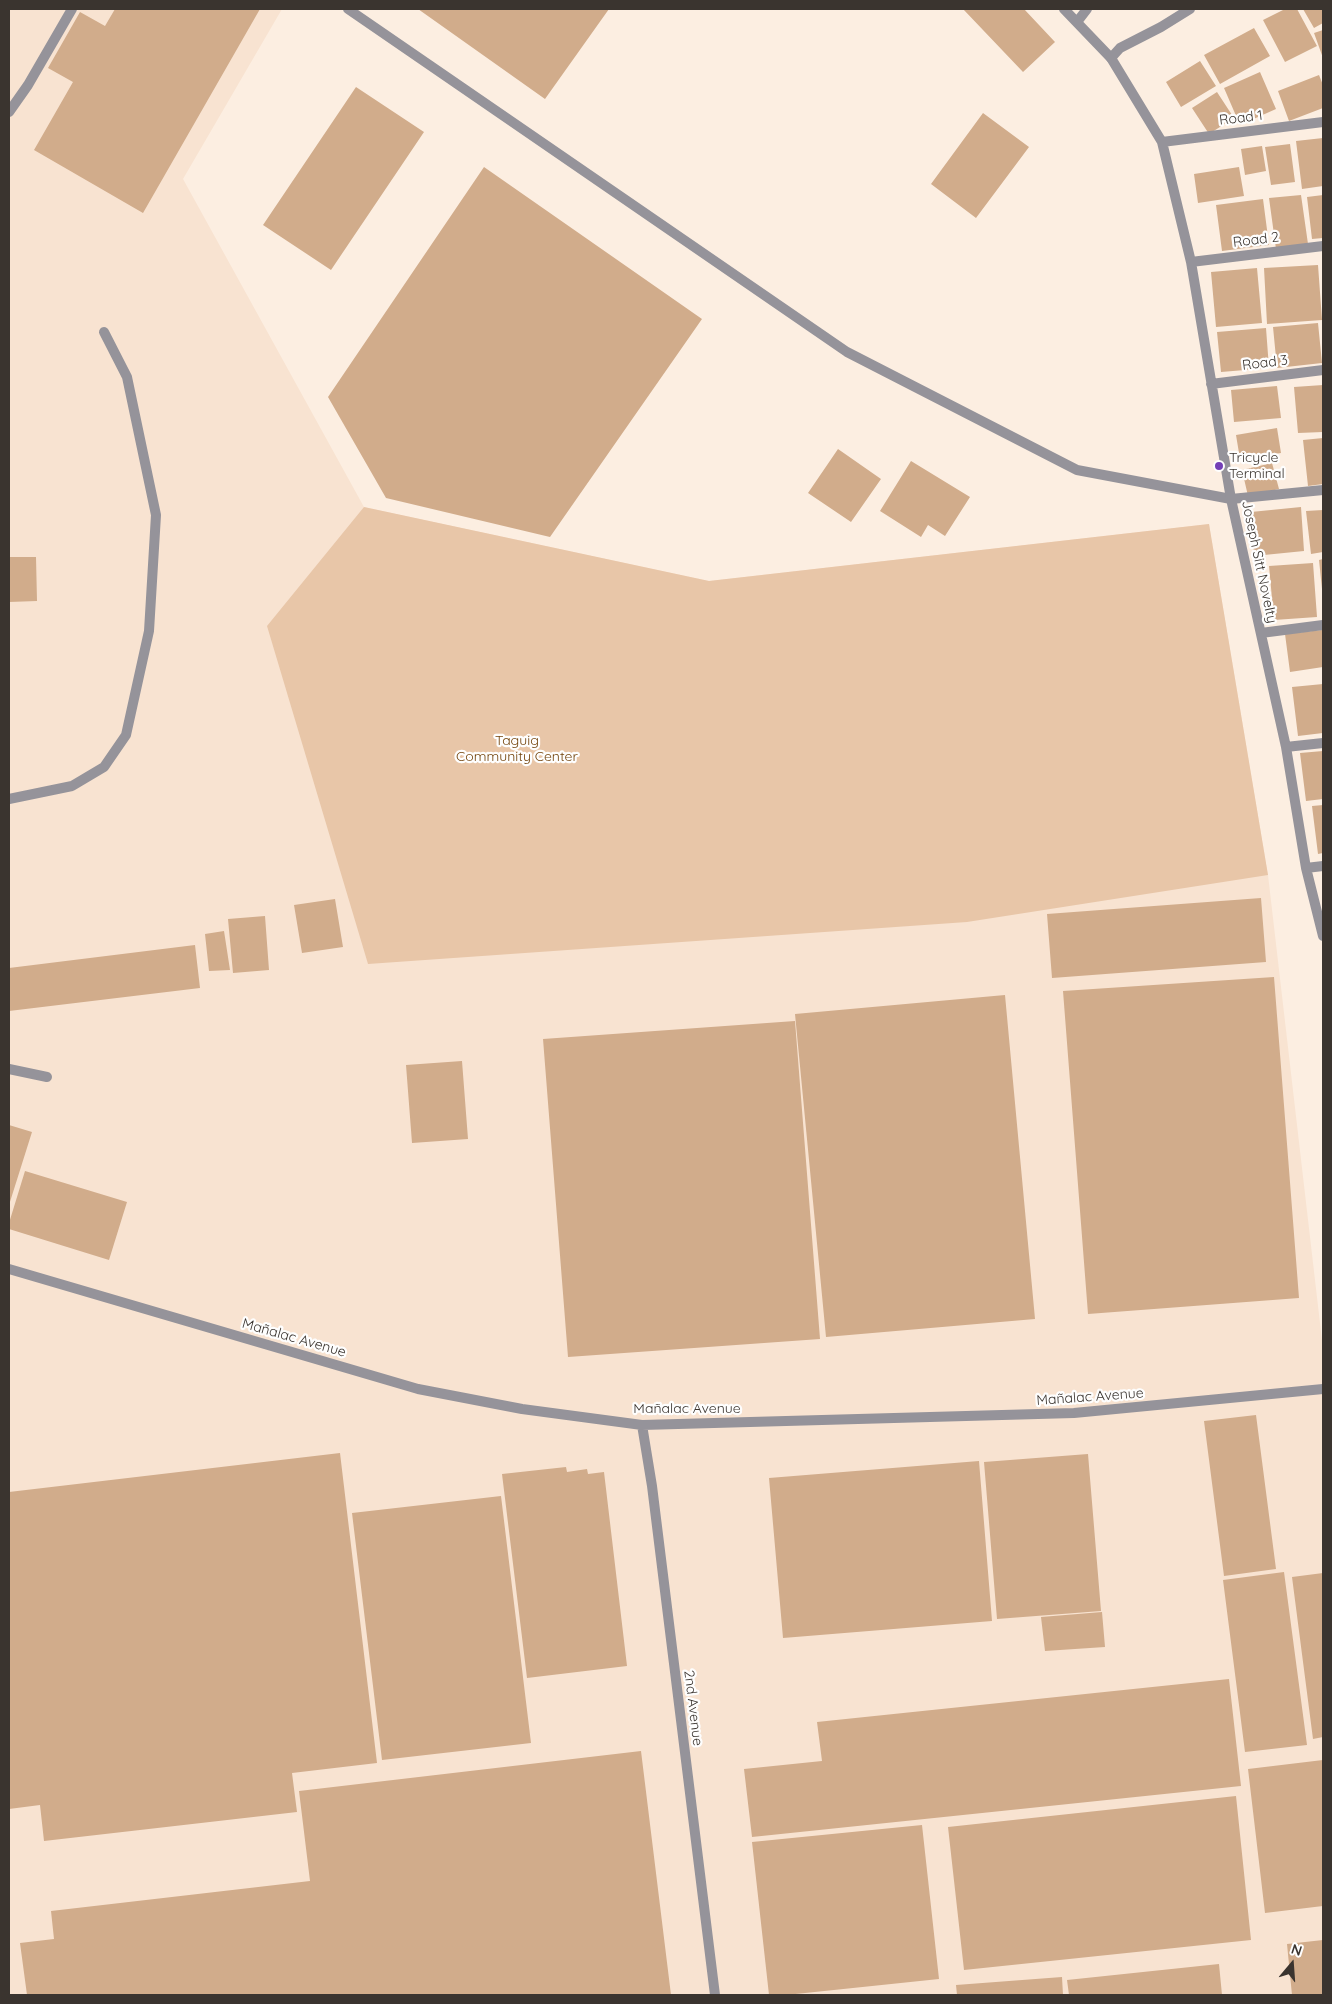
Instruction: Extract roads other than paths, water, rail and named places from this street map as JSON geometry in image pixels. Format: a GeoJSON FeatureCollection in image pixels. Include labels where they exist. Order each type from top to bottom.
{"type":"FeatureCollection","features":[{"type":"Feature","properties":{"kind":"street"},"geometry":{"type":"LineString","coordinates":[[9,112],[28,85],[72,9]]}},
{"type":"Feature","properties":{"kind":"street"},"geometry":{"type":"LineString","coordinates":[[348,9],[847,352],[1077,470],[1231,499],[1323,490]]}},
{"type":"Feature","properties":{"kind":"street","name":"Joseph Sitt Novelty"},"geometry":{"type":"LineString","coordinates":[[1064,9],[1111,58],[1162,142],[1192,262],[1231,499],[1286,747],[1306,868],[1323,936]]}},
{"type":"Feature","properties":{"kind":"street"},"geometry":{"type":"LineString","coordinates":[[1077,22],[1087,9]]}},
{"type":"Feature","properties":{"kind":"street"},"geometry":{"type":"LineString","coordinates":[[1111,58],[1120,48],[1161,27],[1190,9]]}},
{"type":"Feature","properties":{"kind":"street","name":"Road 1"},"geometry":{"type":"LineString","coordinates":[[1162,142],[1323,122]]}},
{"type":"Feature","properties":{"kind":"street","name":"Road 2"},"geometry":{"type":"LineString","coordinates":[[1192,262],[1323,246]]}},
{"type":"Feature","properties":{"kind":"street"},"geometry":{"type":"LineString","coordinates":[[9,799],[72,786],[104,766],[126,735],[149,631],[156,515],[127,377],[104,332]]}},
{"type":"Feature","properties":{"kind":"street","name":"Road 3"},"geometry":{"type":"LineString","coordinates":[[1211,384],[1323,370]]}},
{"type":"Feature","properties":{"kind":"street"},"geometry":{"type":"LineString","coordinates":[[1261,633],[1323,625]]}},
{"type":"Feature","properties":{"kind":"street"},"geometry":{"type":"LineString","coordinates":[[1286,747],[1323,743]]}},
{"type":"Feature","properties":{"kind":"street"},"geometry":{"type":"LineString","coordinates":[[1306,868],[1323,866]]}},
{"type":"Feature","properties":{"kind":"street"},"geometry":{"type":"LineString","coordinates":[[9,1069],[47,1078]]}},
{"type":"Feature","properties":{"kind":"street","name":"Mañalac Avenue"},"geometry":{"type":"LineString","coordinates":[[9,1269],[418,1389],[522,1409],[642,1425],[1074,1414],[1323,1389]]}},
{"type":"Feature","properties":{"kind":"street","name":"2nd Avenue"},"geometry":{"type":"LineString","coordinates":[[642,1425],[653,1496],[715,1995]]}},
{"type":"Feature","properties":{"kind":"place","name":"Tricycle Terminal"},"geometry":{"type":"Point","coordinates":[1219,466]}},
{"type":"Feature","properties":{"kind":"park label","name":"Taguig Community Center"},"geometry":{"type":"Point","coordinates":[517,750]}}]}
